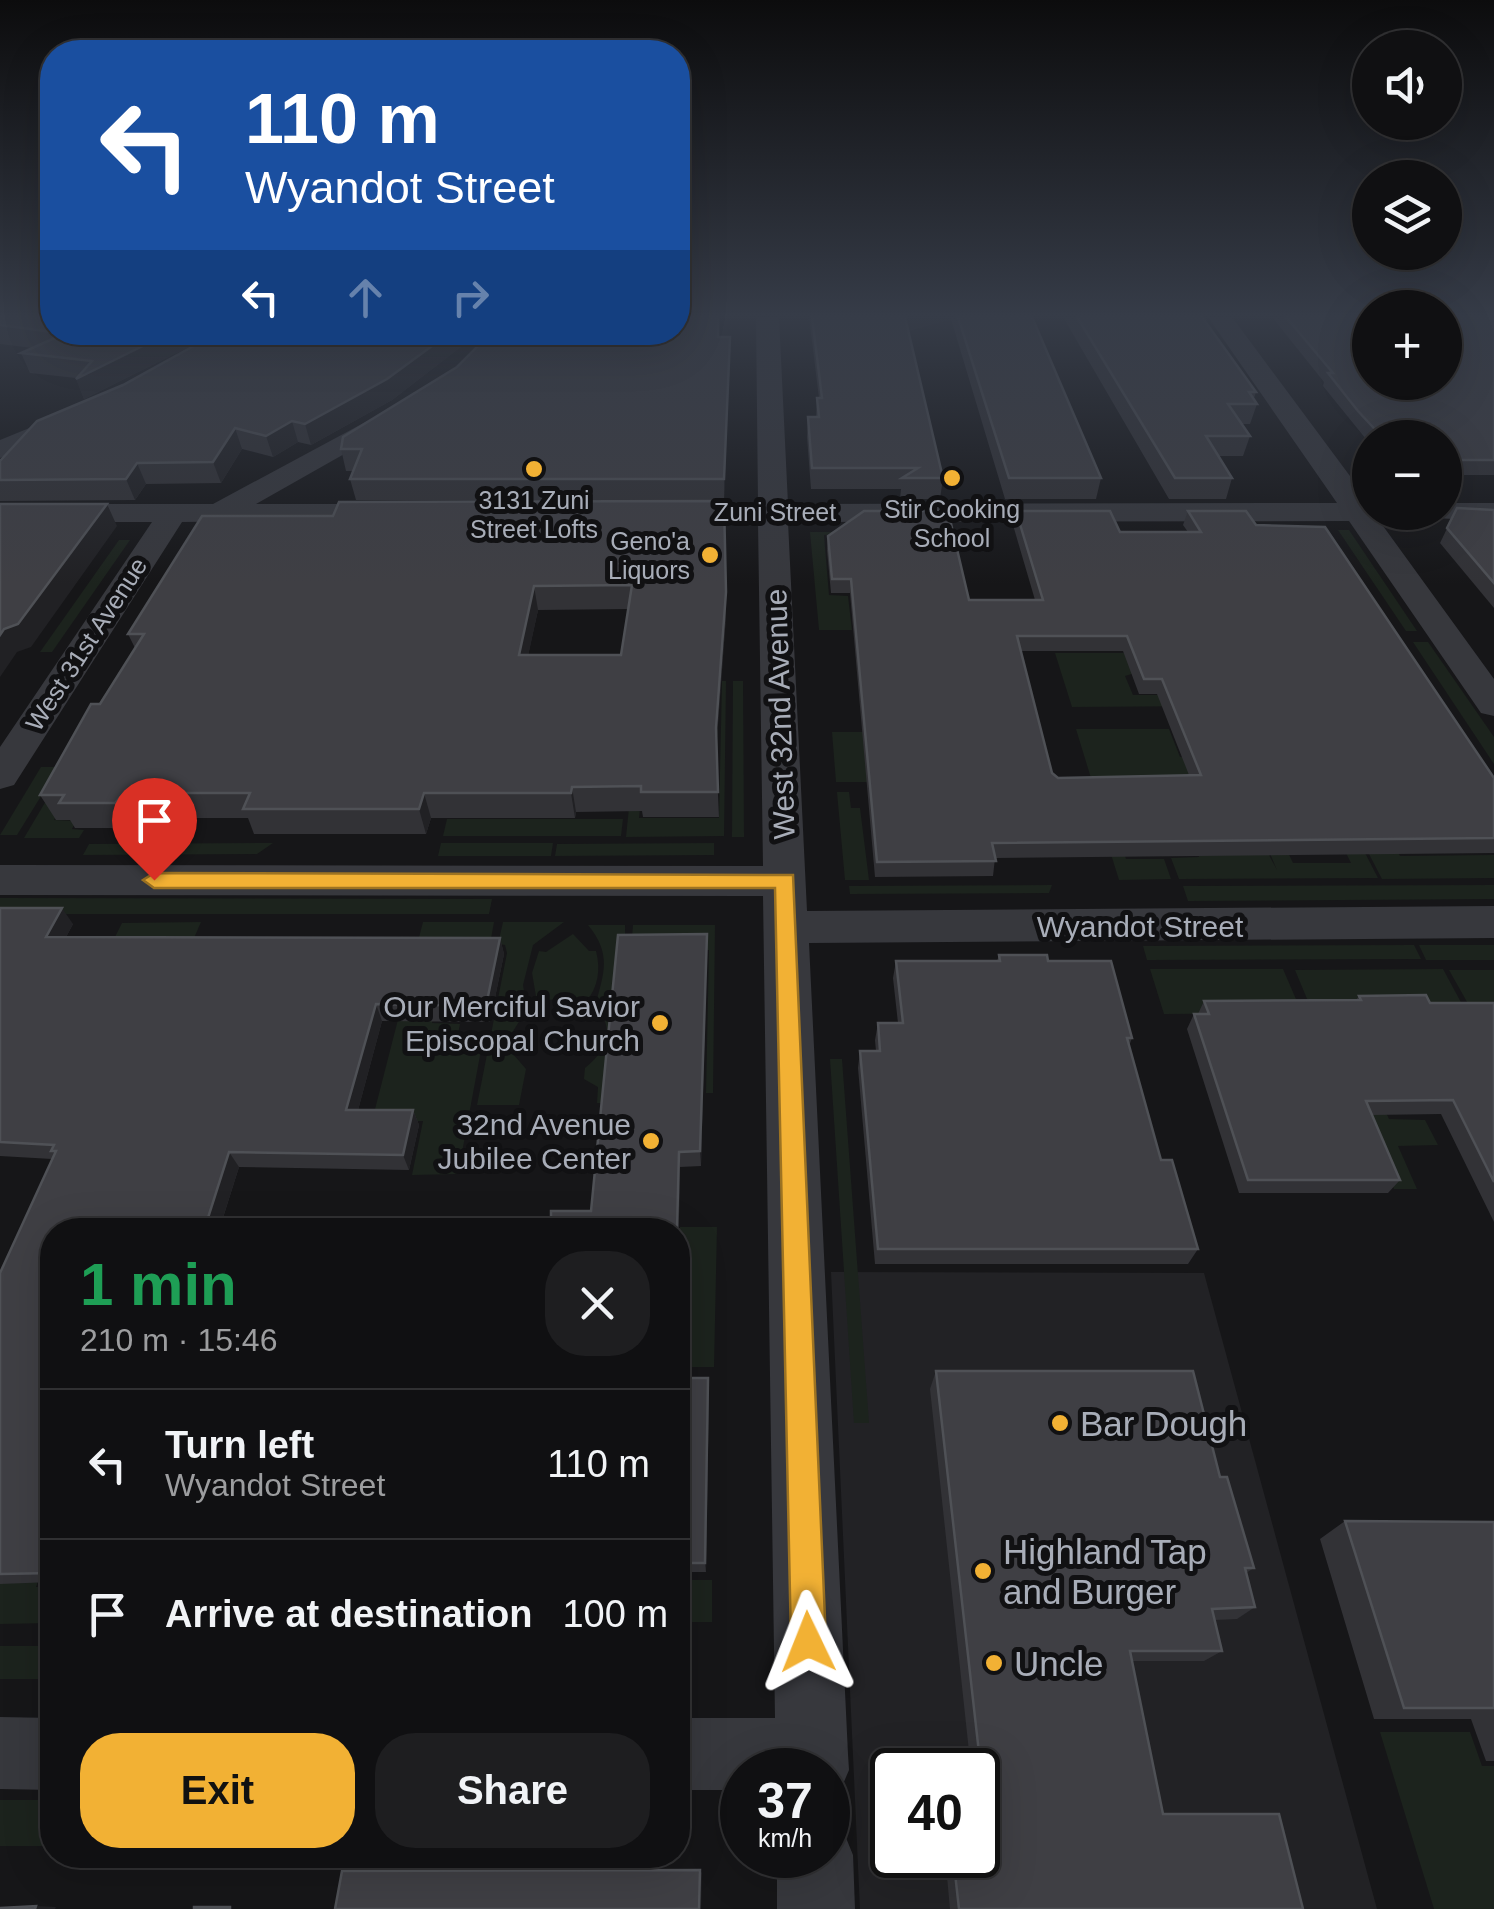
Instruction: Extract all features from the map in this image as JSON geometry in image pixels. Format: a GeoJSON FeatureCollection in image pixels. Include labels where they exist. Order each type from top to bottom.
{"type":"FeatureCollection","features":[{"type":"Feature","properties":{"kind":"street"},"geometry":{"type":"LineString","coordinates":[[219,513],[405,406]]}},
{"type":"Feature","properties":{"kind":"street","name":"West 32nd Avenue"},"geometry":{"type":"LineString","coordinates":[[770,406],[812,1748]]}},
{"type":"Feature","properties":{"kind":"street"},"geometry":{"type":"LineString","coordinates":[[1286,406],[1352,496]]}},
{"type":"Feature","properties":{"kind":"street"},"geometry":{"type":"LineString","coordinates":[[0,450],[92,409]]}},
{"type":"Feature","properties":{"kind":"street","name":"Zuni Street"},"geometry":{"type":"LineString","coordinates":[[634,512],[1352,512]]}},
{"type":"Feature","properties":{"kind":"street"},"geometry":{"type":"LineString","coordinates":[[1462,512],[1494,512]]}},
{"type":"Feature","properties":{"kind":"street"},"geometry":{"type":"LineString","coordinates":[[0,513],[416,513]]}},
{"type":"Feature","properties":{"kind":"street","name":"West 31st Avenue"},"geometry":{"type":"LineString","coordinates":[[0,776],[173,513]]}},
{"type":"Feature","properties":{"kind":"street"},"geometry":{"type":"LineString","coordinates":[[1376,530],[1494,705]]}},
{"type":"Feature","properties":{"kind":"street","name":"Wyandot Street"},"geometry":{"type":"LineString","coordinates":[[0,880],[1494,922]]}},
{"type":"Feature","properties":{"kind":"street"},"geometry":{"type":"LineString","coordinates":[[0,1754],[40,1754]]}},
{"type":"Feature","properties":{"kind":"street"},"geometry":{"type":"LineString","coordinates":[[690,1755],[720,1757]]}},
{"type":"Feature","properties":{"kind":"street"},"geometry":{"type":"LineString","coordinates":[[815,1878],[816,1909]]}},
{"type":"Feature","properties":{"kind":"shaded area"},"geometry":{"type":"Polygon","coordinates":[[[1338,530],[1349,530],[1417,631],[1406,631],[1338,530]]]}},
{"type":"Feature","properties":{"kind":"shaded area"},"geometry":{"type":"Polygon","coordinates":[[[981,531],[824,535],[829,595],[848,596],[852,630],[819,630],[810,532],[981,531]]]}},
{"type":"Feature","properties":{"kind":"shaded area"},"geometry":{"type":"Polygon","coordinates":[[[119,540],[130,540],[52,652],[40,652],[119,540]]]}},
{"type":"Feature","properties":{"kind":"shaded area"},"geometry":{"type":"Polygon","coordinates":[[[1413,642],[1428,642],[1494,737],[1494,764],[1413,642]]]}},
{"type":"Feature","properties":{"kind":"shaded area"},"geometry":{"type":"Polygon","coordinates":[[[1055,653],[1198,653],[1125,676],[1133,695],[1208,695],[1213,706],[1072,707],[1055,653]]]}},
{"type":"Feature","properties":{"kind":"shaded area"},"geometry":{"type":"Polygon","coordinates":[[[722,681],[726,681],[724,836],[626,837],[640,700],[718,700],[717,751],[646,752],[639,818],[719,818],[722,681]]]}},
{"type":"Feature","properties":{"kind":"shaded area"},"geometry":{"type":"Polygon","coordinates":[[[733,681],[743,681],[744,837],[732,837],[733,681]]]}},
{"type":"Feature","properties":{"kind":"shaded area"},"geometry":{"type":"Polygon","coordinates":[[[1076,729],[1169,729],[1180,757],[1228,757],[1242,789],[1094,788],[1076,729]]]}},
{"type":"Feature","properties":{"kind":"shaded area"},"geometry":{"type":"Polygon","coordinates":[[[832,732],[873,732],[972,782],[836,782],[832,732]]]}},
{"type":"Feature","properties":{"kind":"shaded area"},"geometry":{"type":"Polygon","coordinates":[[[1309,739],[1336,739],[1400,856],[1494,855],[1494,878],[1382,879],[1309,739]]]}},
{"type":"Feature","properties":{"kind":"shaded area"},"geometry":{"type":"Polygon","coordinates":[[[41,767],[59,767],[17,835],[0,835],[41,767]]]}},
{"type":"Feature","properties":{"kind":"shaded area"},"geometry":{"type":"Polygon","coordinates":[[[59,779],[78,779],[54,820],[76,821],[72,829],[84,830],[79,838],[24,838],[59,779]]]}},
{"type":"Feature","properties":{"kind":"shaded area"},"geometry":{"type":"Polygon","coordinates":[[[1333,791],[1378,878],[1179,879],[1171,858],[1199,857],[1187,827],[1269,855],[1277,870],[1266,844],[1284,844],[1293,863],[1351,863],[1318,797],[1333,791]]]}},
{"type":"Feature","properties":{"kind":"shaded area"},"geometry":{"type":"Polygon","coordinates":[[[837,792],[849,792],[851,808],[860,808],[869,880],[845,880],[837,792]]]}},
{"type":"Feature","properties":{"kind":"shaded area"},"geometry":{"type":"Polygon","coordinates":[[[1092,793],[1105,793],[1126,859],[1164,859],[1171,879],[1119,880],[1092,793]]]}},
{"type":"Feature","properties":{"kind":"shaded area"},"geometry":{"type":"Polygon","coordinates":[[[447,819],[623,819],[621,836],[443,836],[447,819]]]}},
{"type":"Feature","properties":{"kind":"shaded area"},"geometry":{"type":"Polygon","coordinates":[[[273,843],[257,854],[83,855],[89,844],[273,843]]]}},
{"type":"Feature","properties":{"kind":"shaded area"},"geometry":{"type":"Polygon","coordinates":[[[441,843],[553,843],[551,856],[438,856],[441,843]]]}},
{"type":"Feature","properties":{"kind":"shaded area"},"geometry":{"type":"Polygon","coordinates":[[[714,843],[714,855],[555,856],[557,844],[714,843]]]}},
{"type":"Feature","properties":{"kind":"shaded area"},"geometry":{"type":"Polygon","coordinates":[[[1052,885],[1049,893],[850,894],[849,886],[1052,885]]]}},
{"type":"Feature","properties":{"kind":"shaded area"},"geometry":{"type":"Polygon","coordinates":[[[1494,885],[1494,899],[1188,901],[1183,886],[1494,885]]]}},
{"type":"Feature","properties":{"kind":"shaded area"},"geometry":{"type":"Polygon","coordinates":[[[0,898],[492,899],[489,914],[0,914],[0,898]]]}},
{"type":"Feature","properties":{"kind":"shaded area"},"geometry":{"type":"Polygon","coordinates":[[[201,922],[188,952],[107,953],[122,923],[201,922]]]}},
{"type":"Feature","properties":{"kind":"shaded area"},"geometry":{"type":"Polygon","coordinates":[[[423,922],[494,922],[490,944],[449,951],[432,1023],[460,1024],[458,1034],[484,1034],[458,1174],[412,1175],[423,1121],[372,1121],[423,922]]]}},
{"type":"Feature","properties":{"kind":"shaded area"},"geometry":{"type":"Polygon","coordinates":[[[503,922],[564,922],[533,945],[523,985],[527,1009],[510,1036],[513,1054],[526,1069],[519,1105],[477,1105],[507,953],[505,945],[498,944],[503,922]]]}},
{"type":"Feature","properties":{"kind":"shaded area"},"geometry":{"type":"Polygon","coordinates":[[[588,925],[625,925],[627,1103],[597,1103],[598,1087],[584,1079],[585,1068],[599,1054],[607,1031],[595,1006],[603,955],[588,925]]]}},
{"type":"Feature","properties":{"kind":"shaded area"},"geometry":{"type":"Polygon","coordinates":[[[633,925],[715,925],[713,1093],[706,1093],[709,950],[631,950],[633,925]]]}},
{"type":"Feature","properties":{"kind":"shaded area"},"geometry":{"type":"Polygon","coordinates":[[[573,934],[589,951],[596,951],[598,972],[593,990],[586,1002],[568,997],[537,1002],[532,973],[539,951],[546,952],[573,934]]]}},
{"type":"Feature","properties":{"kind":"shaded area"},"geometry":{"type":"Polygon","coordinates":[[[1414,945],[1421,959],[1147,960],[1143,946],[1414,945]]]}},
{"type":"Feature","properties":{"kind":"shaded area"},"geometry":{"type":"Polygon","coordinates":[[[1419,945],[1494,945],[1494,960],[1426,960],[1419,945]]]}},
{"type":"Feature","properties":{"kind":"shaded area"},"geometry":{"type":"Polygon","coordinates":[[[1150,969],[1283,969],[1302,1013],[1164,1014],[1150,969]]]}},
{"type":"Feature","properties":{"kind":"shaded area"},"geometry":{"type":"Polygon","coordinates":[[[1443,969],[1470,1019],[1310,1006],[1295,970],[1443,969]]]}},
{"type":"Feature","properties":{"kind":"shaded area"},"geometry":{"type":"Polygon","coordinates":[[[1449,970],[1494,970],[1494,1016],[1475,1016],[1449,970]]]}},
{"type":"Feature","properties":{"kind":"shaded area"},"geometry":{"type":"Polygon","coordinates":[[[1348,1030],[1389,1119],[1425,1120],[1438,1145],[1398,1146],[1417,1189],[1394,1189],[1355,1099],[1348,1030]]]}},
{"type":"Feature","properties":{"kind":"shaded area"},"geometry":{"type":"Polygon","coordinates":[[[830,1059],[842,1059],[869,1423],[854,1423],[830,1059]]]}},
{"type":"Feature","properties":{"kind":"shaded area"},"geometry":{"type":"Polygon","coordinates":[[[690,1227],[717,1227],[714,1367],[691,1367],[690,1227]]]}},
{"type":"Feature","properties":{"kind":"shaded area"},"geometry":{"type":"Polygon","coordinates":[[[831,1272],[1204,1273],[1377,1909],[860,1909],[831,1272]]]}},
{"type":"Feature","properties":{"kind":"shaded area"},"geometry":{"type":"Polygon","coordinates":[[[0,1539],[40,1564],[36,1587],[40,1587],[40,1623],[0,1624],[0,1539]]]}},
{"type":"Feature","properties":{"kind":"shaded area"},"geometry":{"type":"Polygon","coordinates":[[[690,1580],[712,1580],[712,1622],[690,1622],[690,1580]]]}},
{"type":"Feature","properties":{"kind":"shaded area"},"geometry":{"type":"Polygon","coordinates":[[[0,1646],[40,1646],[40,1679],[0,1679],[0,1646]]]}},
{"type":"Feature","properties":{"kind":"shaded area"},"geometry":{"type":"Polygon","coordinates":[[[1380,1732],[1470,1732],[1482,1766],[1494,1766],[1494,1909],[1434,1909],[1380,1732]]]}},
{"type":"Feature","properties":{"kind":"shaded area"},"geometry":{"type":"Polygon","coordinates":[[[0,1800],[40,1800],[40,1846],[0,1846],[0,1800]]]}},
{"type":"Feature","properties":{"kind":"building"},"geometry":{"type":"Polygon","coordinates":[[[73,406],[338,406],[305,424],[292,421],[266,436],[235,428],[213,462],[137,463],[126,479],[0,480],[0,461],[37,421],[73,406]]]}},
{"type":"Feature","properties":{"kind":"building"},"geometry":{"type":"Polygon","coordinates":[[[393,406],[727,406],[724,479],[350,479],[362,449],[341,449],[343,437],[393,406]]]}},
{"type":"Feature","properties":{"kind":"building"},"geometry":{"type":"Polygon","coordinates":[[[818,406],[926,406],[943,478],[902,478],[918,468],[812,468],[808,417],[819,417],[818,406]]]}},
{"type":"Feature","properties":{"kind":"building"},"geometry":{"type":"Polygon","coordinates":[[[986,406],[1070,406],[1101,478],[1009,478],[986,406]]]}},
{"type":"Feature","properties":{"kind":"building"},"geometry":{"type":"Polygon","coordinates":[[[1131,406],[1229,406],[1250,436],[1206,436],[1232,478],[1175,478],[1131,406]]]}},
{"type":"Feature","properties":{"kind":"building"},"geometry":{"type":"Polygon","coordinates":[[[1354,406],[1494,406],[1494,460],[1462,460],[1462,420],[1366,420],[1354,406]]]}},
{"type":"Feature","properties":{"kind":"building"},"geometry":{"type":"Polygon","coordinates":[[[724,501],[726,592],[716,728],[718,792],[641,792],[641,786],[572,787],[571,793],[424,793],[419,809],[243,809],[250,793],[124,793],[115,803],[59,803],[64,795],[40,795],[91,704],[100,704],[144,634],[128,634],[202,516],[333,516],[339,502],[724,501]],[[632,585],[534,586],[519,655],[621,655],[632,585]]]}},
{"type":"Feature","properties":{"kind":"building"},"geometry":{"type":"Polygon","coordinates":[[[0,504],[107,504],[18,624],[4,629],[0,635],[0,504]]]}},
{"type":"Feature","properties":{"kind":"building"},"geometry":{"type":"Polygon","coordinates":[[[1462,508],[1494,510],[1494,583],[1449,530],[1462,530],[1462,508]]]}},
{"type":"Feature","properties":{"kind":"building"},"geometry":{"type":"Polygon","coordinates":[[[864,511],[948,511],[969,600],[1043,600],[1016,511],[1110,511],[1120,532],[1201,532],[1188,511],[1246,511],[1256,525],[1325,527],[1494,778],[1494,838],[992,843],[996,861],[877,862],[851,579],[832,579],[828,536],[864,511]],[[1017,636],[1052,773],[1058,778],[1201,775],[1162,679],[1144,679],[1127,636],[1017,636]]]}},
{"type":"Feature","properties":{"kind":"building"},"geometry":{"type":"Polygon","coordinates":[[[0,908],[62,908],[46,937],[500,938],[486,1006],[376,1004],[346,1110],[413,1110],[403,1155],[229,1152],[208,1218],[40,1218],[40,1573],[0,1574],[0,1273],[56,1151],[51,1151],[54,1145],[0,1142],[0,908]]]}},
{"type":"Feature","properties":{"kind":"building"},"geometry":{"type":"Polygon","coordinates":[[[707,934],[700,1151],[679,1152],[677,1218],[551,1218],[551,1211],[591,1211],[618,935],[707,934]]]}},
{"type":"Feature","properties":{"kind":"building"},"geometry":{"type":"Polygon","coordinates":[[[999,955],[1047,955],[1048,961],[1111,961],[1132,1038],[1127,1038],[1161,1160],[1172,1160],[1198,1249],[878,1249],[860,1051],[880,1051],[878,1023],[903,1023],[896,961],[1000,961],[999,955]]]}},
{"type":"Feature","properties":{"kind":"building"},"geometry":{"type":"Polygon","coordinates":[[[1426,995],[1430,1003],[1494,1003],[1494,1182],[1453,1100],[1366,1101],[1400,1180],[1248,1180],[1194,1014],[1209,1014],[1204,1001],[1361,1000],[1359,996],[1426,995]]]}},
{"type":"Feature","properties":{"kind":"building"},"geometry":{"type":"Polygon","coordinates":[[[936,1371],[1193,1371],[1220,1477],[1227,1477],[1254,1568],[1245,1568],[1255,1607],[1212,1609],[1222,1651],[1130,1651],[1163,1814],[1279,1814],[1303,1909],[959,1909],[956,1878],[1000,1878],[1000,1748],[978,1748],[936,1371]]]}},
{"type":"Feature","properties":{"kind":"building"},"geometry":{"type":"Polygon","coordinates":[[[690,1378],[708,1378],[705,1563],[690,1563],[690,1378]]]}},
{"type":"Feature","properties":{"kind":"building"},"geometry":{"type":"Polygon","coordinates":[[[1345,1521],[1494,1522],[1494,1708],[1404,1708],[1345,1521]]]}},
{"type":"Feature","properties":{"kind":"building"},"geometry":{"type":"Polygon","coordinates":[[[700,1870],[699,1909],[335,1909],[342,1871],[700,1870]]]}},
{"type":"Feature","properties":{"kind":"building"},"geometry":{"type":"Polygon","coordinates":[[[36,1906],[35,1909],[0,1909],[0,1908],[36,1906]]]}},
{"type":"Feature","properties":{"kind":"building"},"geometry":{"type":"Polygon","coordinates":[[[230,1907],[230,1909],[194,1909],[230,1907]]]}},
{"type":"Feature","properties":{"kind":"place","name":"3131 Zuni Street Lofts"},"geometry":{"type":"Point","coordinates":[534,469]}},
{"type":"Feature","properties":{"kind":"place","name":"Stir Cooking School"},"geometry":{"type":"Point","coordinates":[952,478]}},
{"type":"Feature","properties":{"kind":"place","name":"Geno'a Liquors"},"geometry":{"type":"Point","coordinates":[710,555]}},
{"type":"Feature","properties":{"kind":"place","name":"Our Merciful Savior Episcopal Church"},"geometry":{"type":"Point","coordinates":[660,1023]}},
{"type":"Feature","properties":{"kind":"place","name":"32nd Avenue Jubilee Center"},"geometry":{"type":"Point","coordinates":[651,1141]}},
{"type":"Feature","properties":{"kind":"place","name":"Bar Dough"},"geometry":{"type":"Point","coordinates":[1060,1423]}},
{"type":"Feature","properties":{"kind":"place","name":"Highland Tap and Burger"},"geometry":{"type":"Point","coordinates":[983,1571]}},
{"type":"Feature","properties":{"kind":"place","name":"Uncle"},"geometry":{"type":"Point","coordinates":[994,1663]}},
{"type":"Feature","properties":{"kind":"route"},"geometry":{"type":"LineString","coordinates":[[154,880],[786,881],[808,1642]]}}]}
